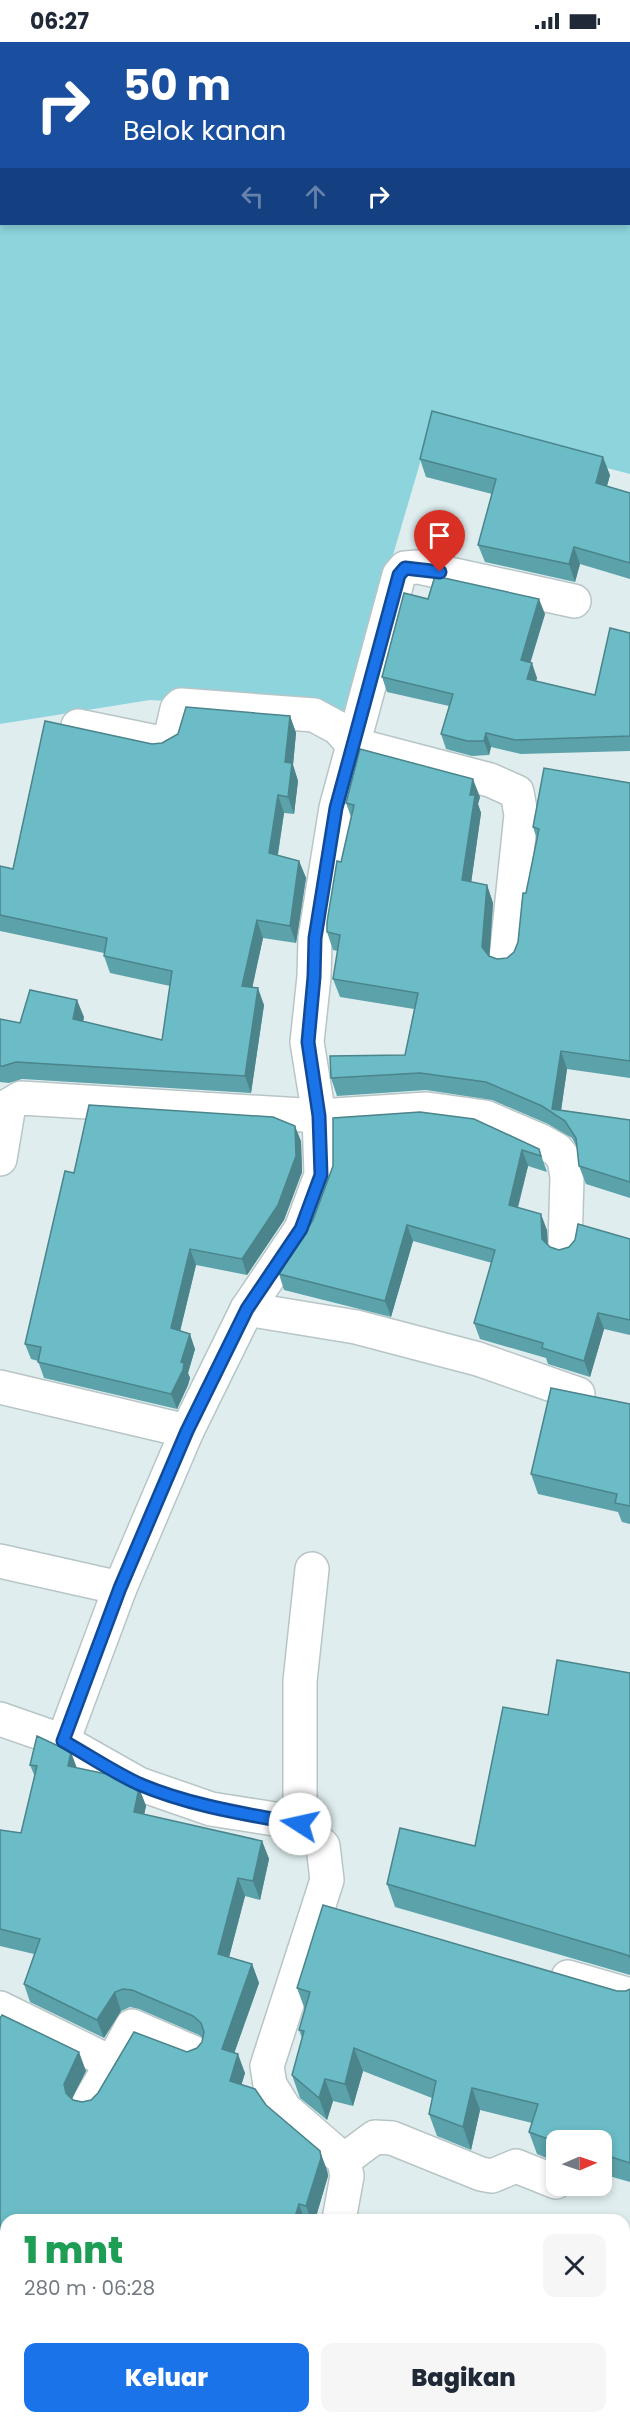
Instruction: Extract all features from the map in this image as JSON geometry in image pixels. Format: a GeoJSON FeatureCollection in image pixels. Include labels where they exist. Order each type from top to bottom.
{"type":"FeatureCollection","features":[{"type":"Feature","properties":{"kind":"street"},"geometry":{"type":"LineString","coordinates":[[63,1741],[120,1588],[187,1431],[247,1309],[301,1229],[321,1175],[319,1116],[308,1042],[315,938],[336,808],[399,575],[405,568],[417,567],[574,601]]}},
{"type":"Feature","properties":{"kind":"street"},"geometry":{"type":"LineString","coordinates":[[78,726],[161,743],[170,739],[177,709],[188,705],[314,716],[338,728],[352,744],[490,780],[517,792],[521,815],[506,958]]}},
{"type":"Feature","properties":{"kind":"street"},"geometry":{"type":"LineString","coordinates":[[0,1159],[9,1105],[21,1098],[319,1116],[427,1109],[460,1112],[485,1117],[557,1150],[564,1159],[567,1177],[565,1247]]}},
{"type":"Feature","properties":{"kind":"street"},"geometry":{"type":"LineString","coordinates":[[247,1309],[356,1327],[478,1359],[578,1394]]}},
{"type":"Feature","properties":{"kind":"street"},"geometry":{"type":"LineString","coordinates":[[0,1387],[187,1431]]}},
{"type":"Feature","properties":{"kind":"street"},"geometry":{"type":"LineString","coordinates":[[0,1561],[120,1588]]}},
{"type":"Feature","properties":{"kind":"street"},"geometry":{"type":"LineString","coordinates":[[300,1824],[300,1681],[312,1569]]}},
{"type":"Feature","properties":{"kind":"street"},"geometry":{"type":"LineString","coordinates":[[0,1719],[63,1741],[139,1784],[211,1809],[300,1824],[323,1846],[327,1880],[267,2066],[270,2085],[285,2109],[344,2160],[347,2176],[340,2214]]}},
{"type":"Feature","properties":{"kind":"street"},"geometry":{"type":"LineString","coordinates":[[319,1904],[354,1914]]}},
{"type":"Feature","properties":{"kind":"street"},"geometry":{"type":"LineString","coordinates":[[538,1968],[630,1995]]}},
{"type":"Feature","properties":{"kind":"street"},"geometry":{"type":"LineString","coordinates":[[0,2008],[112,2063]]}},
{"type":"Feature","properties":{"kind":"street"},"geometry":{"type":"LineString","coordinates":[[89,2102],[132,2026],[192,2052]]}},
{"type":"Feature","properties":{"kind":"street"},"geometry":{"type":"LineString","coordinates":[[344,2160],[375,2137],[392,2138],[481,2174],[492,2176],[516,2166],[546,2178]]}},
{"type":"Feature","properties":{"kind":"shaded area"},"geometry":{"type":"Polygon","coordinates":[[[0,225],[630,225],[630,474],[432,422],[347,712],[150,700],[0,724],[0,225]]]}},
{"type":"Feature","properties":{"kind":"building"},"geometry":{"type":"Polygon","coordinates":[[[432,411],[603,457],[596,483],[630,493],[630,563],[574,547],[569,564],[478,545],[496,479],[420,459],[432,411]]]}},
{"type":"Feature","properties":{"kind":"building"},"geometry":{"type":"Polygon","coordinates":[[[435,576],[539,599],[521,660],[532,663],[527,679],[595,695],[610,628],[630,633],[630,736],[515,740],[486,733],[484,741],[467,741],[441,734],[453,694],[382,677],[404,593],[428,599],[435,576]]]}},
{"type":"Feature","properties":{"kind":"building"},"geometry":{"type":"Polygon","coordinates":[[[186,707],[290,716],[285,762],[292,763],[288,797],[278,795],[269,853],[299,861],[290,926],[257,920],[242,986],[258,988],[245,1076],[16,1062],[0,1066],[0,1019],[20,1023],[30,990],[77,1000],[73,1019],[162,1040],[172,971],[104,956],[107,938],[0,915],[0,866],[13,869],[45,721],[152,744],[162,743],[178,734],[186,707]]]}},
{"type":"Feature","properties":{"kind":"building"},"geometry":{"type":"Polygon","coordinates":[[[360,749],[473,779],[470,795],[475,795],[462,880],[487,885],[482,947],[489,956],[497,959],[507,958],[514,952],[518,942],[523,893],[526,893],[539,829],[533,827],[544,768],[630,783],[630,1061],[561,1051],[552,1109],[630,1120],[630,1182],[579,1166],[576,1138],[565,1121],[542,1106],[486,1082],[420,1073],[331,1078],[330,1056],[405,1055],[418,993],[333,979],[340,935],[327,932],[327,922],[337,861],[341,862],[354,805],[346,803],[360,749]]]}},
{"type":"Feature","properties":{"kind":"building"},"geometry":{"type":"Polygon","coordinates":[[[89,1105],[273,1117],[295,1126],[296,1156],[278,1205],[242,1259],[190,1249],[171,1328],[190,1334],[181,1362],[184,1363],[183,1370],[171,1394],[38,1362],[41,1347],[25,1344],[65,1171],[74,1173],[89,1105]]]}},
{"type":"Feature","properties":{"kind":"building"},"geometry":{"type":"Polygon","coordinates":[[[420,1112],[474,1119],[539,1149],[541,1156],[522,1150],[509,1205],[541,1214],[542,1239],[550,1247],[559,1250],[569,1247],[575,1240],[578,1224],[630,1239],[630,1320],[598,1313],[584,1361],[542,1348],[543,1343],[474,1323],[495,1250],[407,1225],[385,1301],[279,1274],[313,1220],[333,1166],[333,1118],[420,1112]]]}},
{"type":"Feature","properties":{"kind":"building"},"geometry":{"type":"Polygon","coordinates":[[[551,1388],[630,1404],[630,1506],[615,1503],[617,1494],[531,1474],[551,1388]]]}},
{"type":"Feature","properties":{"kind":"building"},"geometry":{"type":"Polygon","coordinates":[[[557,1660],[630,1673],[630,1957],[387,1884],[400,1828],[475,1846],[503,1707],[548,1715],[557,1660]]]}},
{"type":"Feature","properties":{"kind":"building"},"geometry":{"type":"Polygon","coordinates":[[[37,1736],[71,1752],[68,1766],[111,1775],[139,1788],[134,1812],[262,1841],[253,1881],[238,1878],[218,1954],[252,1964],[222,2049],[238,2054],[230,2081],[255,2089],[266,2105],[320,2151],[321,2158],[306,2206],[299,2204],[296,2214],[0,2214],[0,2018],[2,2015],[79,2052],[64,2084],[66,2093],[73,2100],[82,2102],[91,2100],[98,2093],[134,2032],[187,2052],[197,2048],[202,2042],[204,2032],[201,2023],[193,2016],[132,1990],[123,1989],[115,1992],[97,2020],[24,1984],[40,1939],[0,1929],[0,1830],[21,1833],[37,1766],[30,1765],[37,1736]]]}},
{"type":"Feature","properties":{"kind":"building"},"geometry":{"type":"Polygon","coordinates":[[[323,1905],[617,1991],[630,1989],[630,2163],[612,2157],[612,2130],[546,2130],[546,2138],[529,2132],[538,2104],[472,2088],[463,2127],[429,2114],[436,2081],[354,2048],[345,2084],[325,2079],[319,2098],[292,2075],[304,2031],[299,2030],[310,1992],[297,1988],[323,1905]]]}},
{"type":"Feature","properties":{"kind":"route"},"geometry":{"type":"LineString","coordinates":[[300,1824],[211,1809],[139,1784],[63,1741],[120,1588],[187,1431],[247,1309],[301,1229],[321,1175],[319,1116],[308,1042],[315,938],[336,808],[399,575],[405,568],[417,567],[440,572]]}}]}
